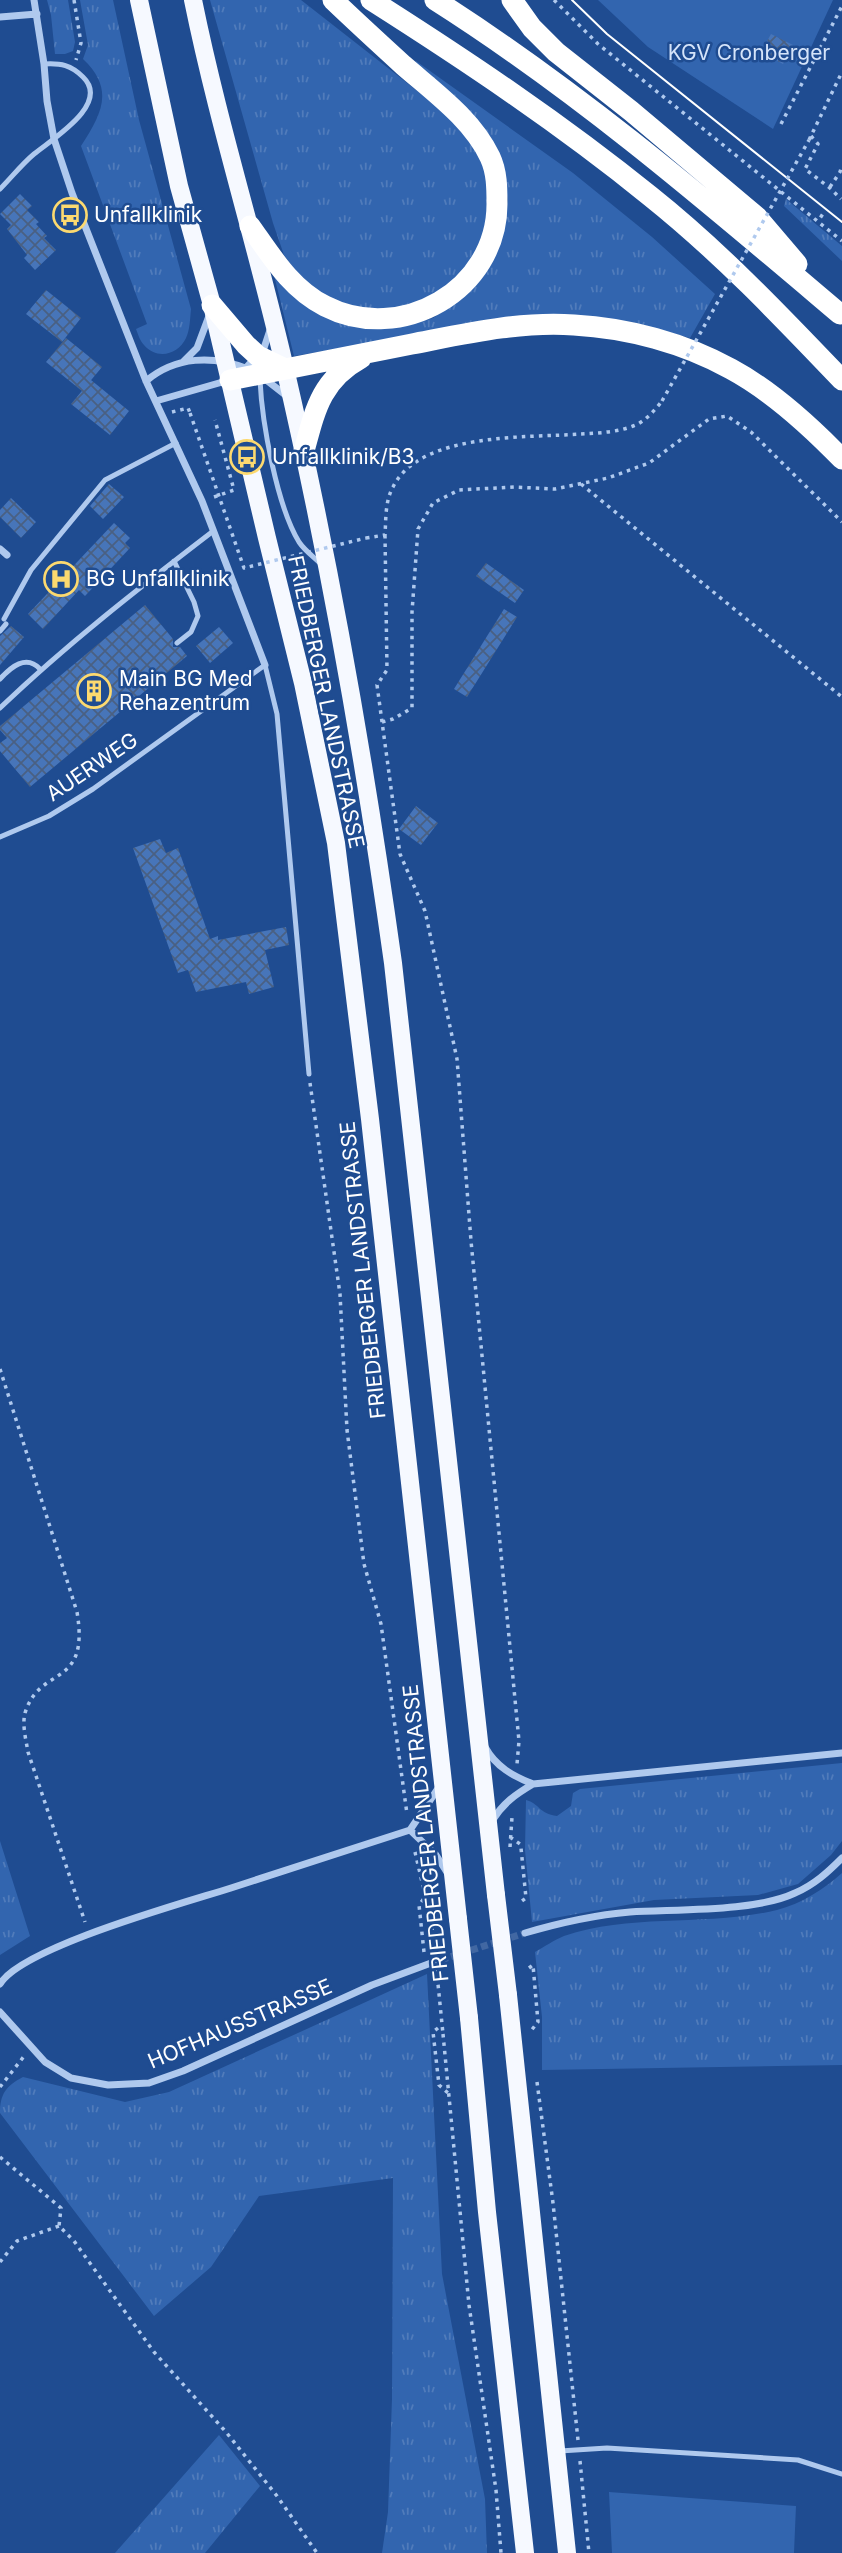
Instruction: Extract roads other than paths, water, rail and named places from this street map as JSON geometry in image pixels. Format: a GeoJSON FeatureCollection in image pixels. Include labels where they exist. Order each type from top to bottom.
{"type":"FeatureCollection","features":[{"type":"Feature","properties":{"kind":"highway"},"geometry":{"type":"LineString","coordinates":[[250,226],[295,286],[311,298],[346,315],[381,320],[415,313],[442,302],[467,280],[491,241],[497,212],[495,174],[480,141],[439,95],[333,0]]}},
{"type":"Feature","properties":{"kind":"highway"},"geometry":{"type":"LineString","coordinates":[[371,0],[497,82],[651,197],[793,328],[842,380]]}},
{"type":"Feature","properties":{"kind":"highway"},"geometry":{"type":"LineString","coordinates":[[435,0],[592,109],[712,205],[841,315]]}},
{"type":"Feature","properties":{"kind":"highway"},"geometry":{"type":"LineString","coordinates":[[512,0],[532,28],[556,52],[631,111],[757,218],[841,315]]}},
{"type":"Feature","properties":{"kind":"highway"},"geometry":{"type":"LineString","coordinates":[[212,305],[246,345],[244,368],[285,369],[469,333],[517,327],[573,325],[650,337],[709,357],[734,370],[804,423],[842,459]]}},
{"type":"Feature","properties":{"kind":"highway"},"geometry":{"type":"LineString","coordinates":[[304,451],[318,402],[331,381],[342,370],[372,352]]}},
{"type":"Feature","properties":{"kind":"main road","name":"FRIEDBERGER LANDSTRASSE"},"geometry":{"type":"LineString","coordinates":[[139,0],[179,186],[212,305],[244,368],[336,843],[374,1158],[526,2553]]}},
{"type":"Feature","properties":{"kind":"main road","name":"FRIEDBERGER LANDSTRASSE"},"geometry":{"type":"LineString","coordinates":[[193,0],[304,451],[362,756],[393,963],[567,2553]]}},
{"type":"Feature","properties":{"kind":"street"},"geometry":{"type":"LineString","coordinates":[[34,0],[54,139],[79,211],[146,381],[202,501],[265,665]]}},
{"type":"Feature","properties":{"kind":"street"},"geometry":{"type":"LineString","coordinates":[[0,17],[37,13]]}},
{"type":"Feature","properties":{"kind":"street"},"geometry":{"type":"LineString","coordinates":[[183,362],[201,341],[212,305]]}},
{"type":"Feature","properties":{"kind":"street","name":"FRIEDBERGER LANDSTRASSE"},"geometry":{"type":"LineString","coordinates":[[244,368],[270,331],[271,309]]}},
{"type":"Feature","properties":{"kind":"street"},"geometry":{"type":"LineString","coordinates":[[146,381],[157,372],[183,362],[201,359],[244,368],[292,399]]}},
{"type":"Feature","properties":{"kind":"street"},"geometry":{"type":"LineString","coordinates":[[156,401],[244,368]]}},
{"type":"Feature","properties":{"kind":"street"},"geometry":{"type":"LineString","coordinates":[[479,1735],[490,1756],[503,1769],[533,1784]]}},
{"type":"Feature","properties":{"kind":"street"},"geometry":{"type":"LineString","coordinates":[[488,1828],[500,1808],[533,1784],[842,1754]]}},
{"type":"Feature","properties":{"kind":"street"},"geometry":{"type":"LineString","coordinates":[[0,1984],[23,1964],[89,1933],[410,1830],[442,1781]]}},
{"type":"Feature","properties":{"kind":"street"},"geometry":{"type":"LineString","coordinates":[[410,1830],[436,1855],[454,1884]]}},
{"type":"Feature","properties":{"kind":"street"},"geometry":{"type":"LineString","coordinates":[[525,1933],[581,1919],[627,1913],[771,1902],[796,1893],[821,1879],[842,1858]]}},
{"type":"Feature","properties":{"kind":"street","name":"HOFHAUSSTRASSE"},"geometry":{"type":"LineString","coordinates":[[0,2012],[45,2062],[71,2078],[108,2085],[149,2083],[183,2071],[372,1985],[431,1963]]}},
{"type":"Feature","properties":{"kind":"lane"},"geometry":{"type":"LineString","coordinates":[[0,189],[32,155],[84,112],[90,101],[88,81],[73,67],[57,63],[44,64]]}},
{"type":"Feature","properties":{"kind":"lane"},"geometry":{"type":"LineString","coordinates":[[244,368],[261,408],[281,499],[300,543],[329,572]]}},
{"type":"Feature","properties":{"kind":"lane"},"geometry":{"type":"LineString","coordinates":[[0,631],[31,570],[105,480],[177,443]]}},
{"type":"Feature","properties":{"kind":"lane"},"geometry":{"type":"LineString","coordinates":[[0,708],[40,669],[212,532]]}},
{"type":"Feature","properties":{"kind":"lane"},"geometry":{"type":"LineString","coordinates":[[174,561],[198,616],[191,632],[177,643]]}},
{"type":"Feature","properties":{"kind":"lane"},"geometry":{"type":"LineString","coordinates":[[0,679],[18,663],[37,665],[40,669]]}},
{"type":"Feature","properties":{"kind":"lane"},"geometry":{"type":"LineString","coordinates":[[265,665],[277,714],[309,1074]]}},
{"type":"Feature","properties":{"kind":"lane","name":"AUERWEG"},"geometry":{"type":"LineString","coordinates":[[0,837],[49,816],[93,789],[265,665]]}},
{"type":"Feature","properties":{"kind":"lane"},"geometry":{"type":"LineString","coordinates":[[557,2452],[607,2448],[798,2460],[842,2474]]}},
{"type":"Feature","properties":{"kind":"tunnel"},"geometry":{"type":"LineString","coordinates":[[431,1963],[525,1933]]}},
{"type":"Feature","properties":{"kind":"tram line"},"geometry":{"type":"LineString","coordinates":[[572,0],[607,34],[842,222]]}},
{"type":"Feature","properties":{"kind":"place","name":"Unfallklinik"},"geometry":{"type":"Point","coordinates":[70,215]}},
{"type":"Feature","properties":{"kind":"place","name":"Unfallklinik/B3"},"geometry":{"type":"Point","coordinates":[247,457]}},
{"type":"Feature","properties":{"kind":"place","name":"BG Unfallklinik"},"geometry":{"type":"Point","coordinates":[61,579]}},
{"type":"Feature","properties":{"kind":"place","name":"Main BG Med Rehazentrum"},"geometry":{"type":"Point","coordinates":[94,691]}},
{"type":"Feature","properties":{"kind":"park label","name":"KGV Cronberger"},"geometry":{"type":"Point","coordinates":[749,53]}}]}
